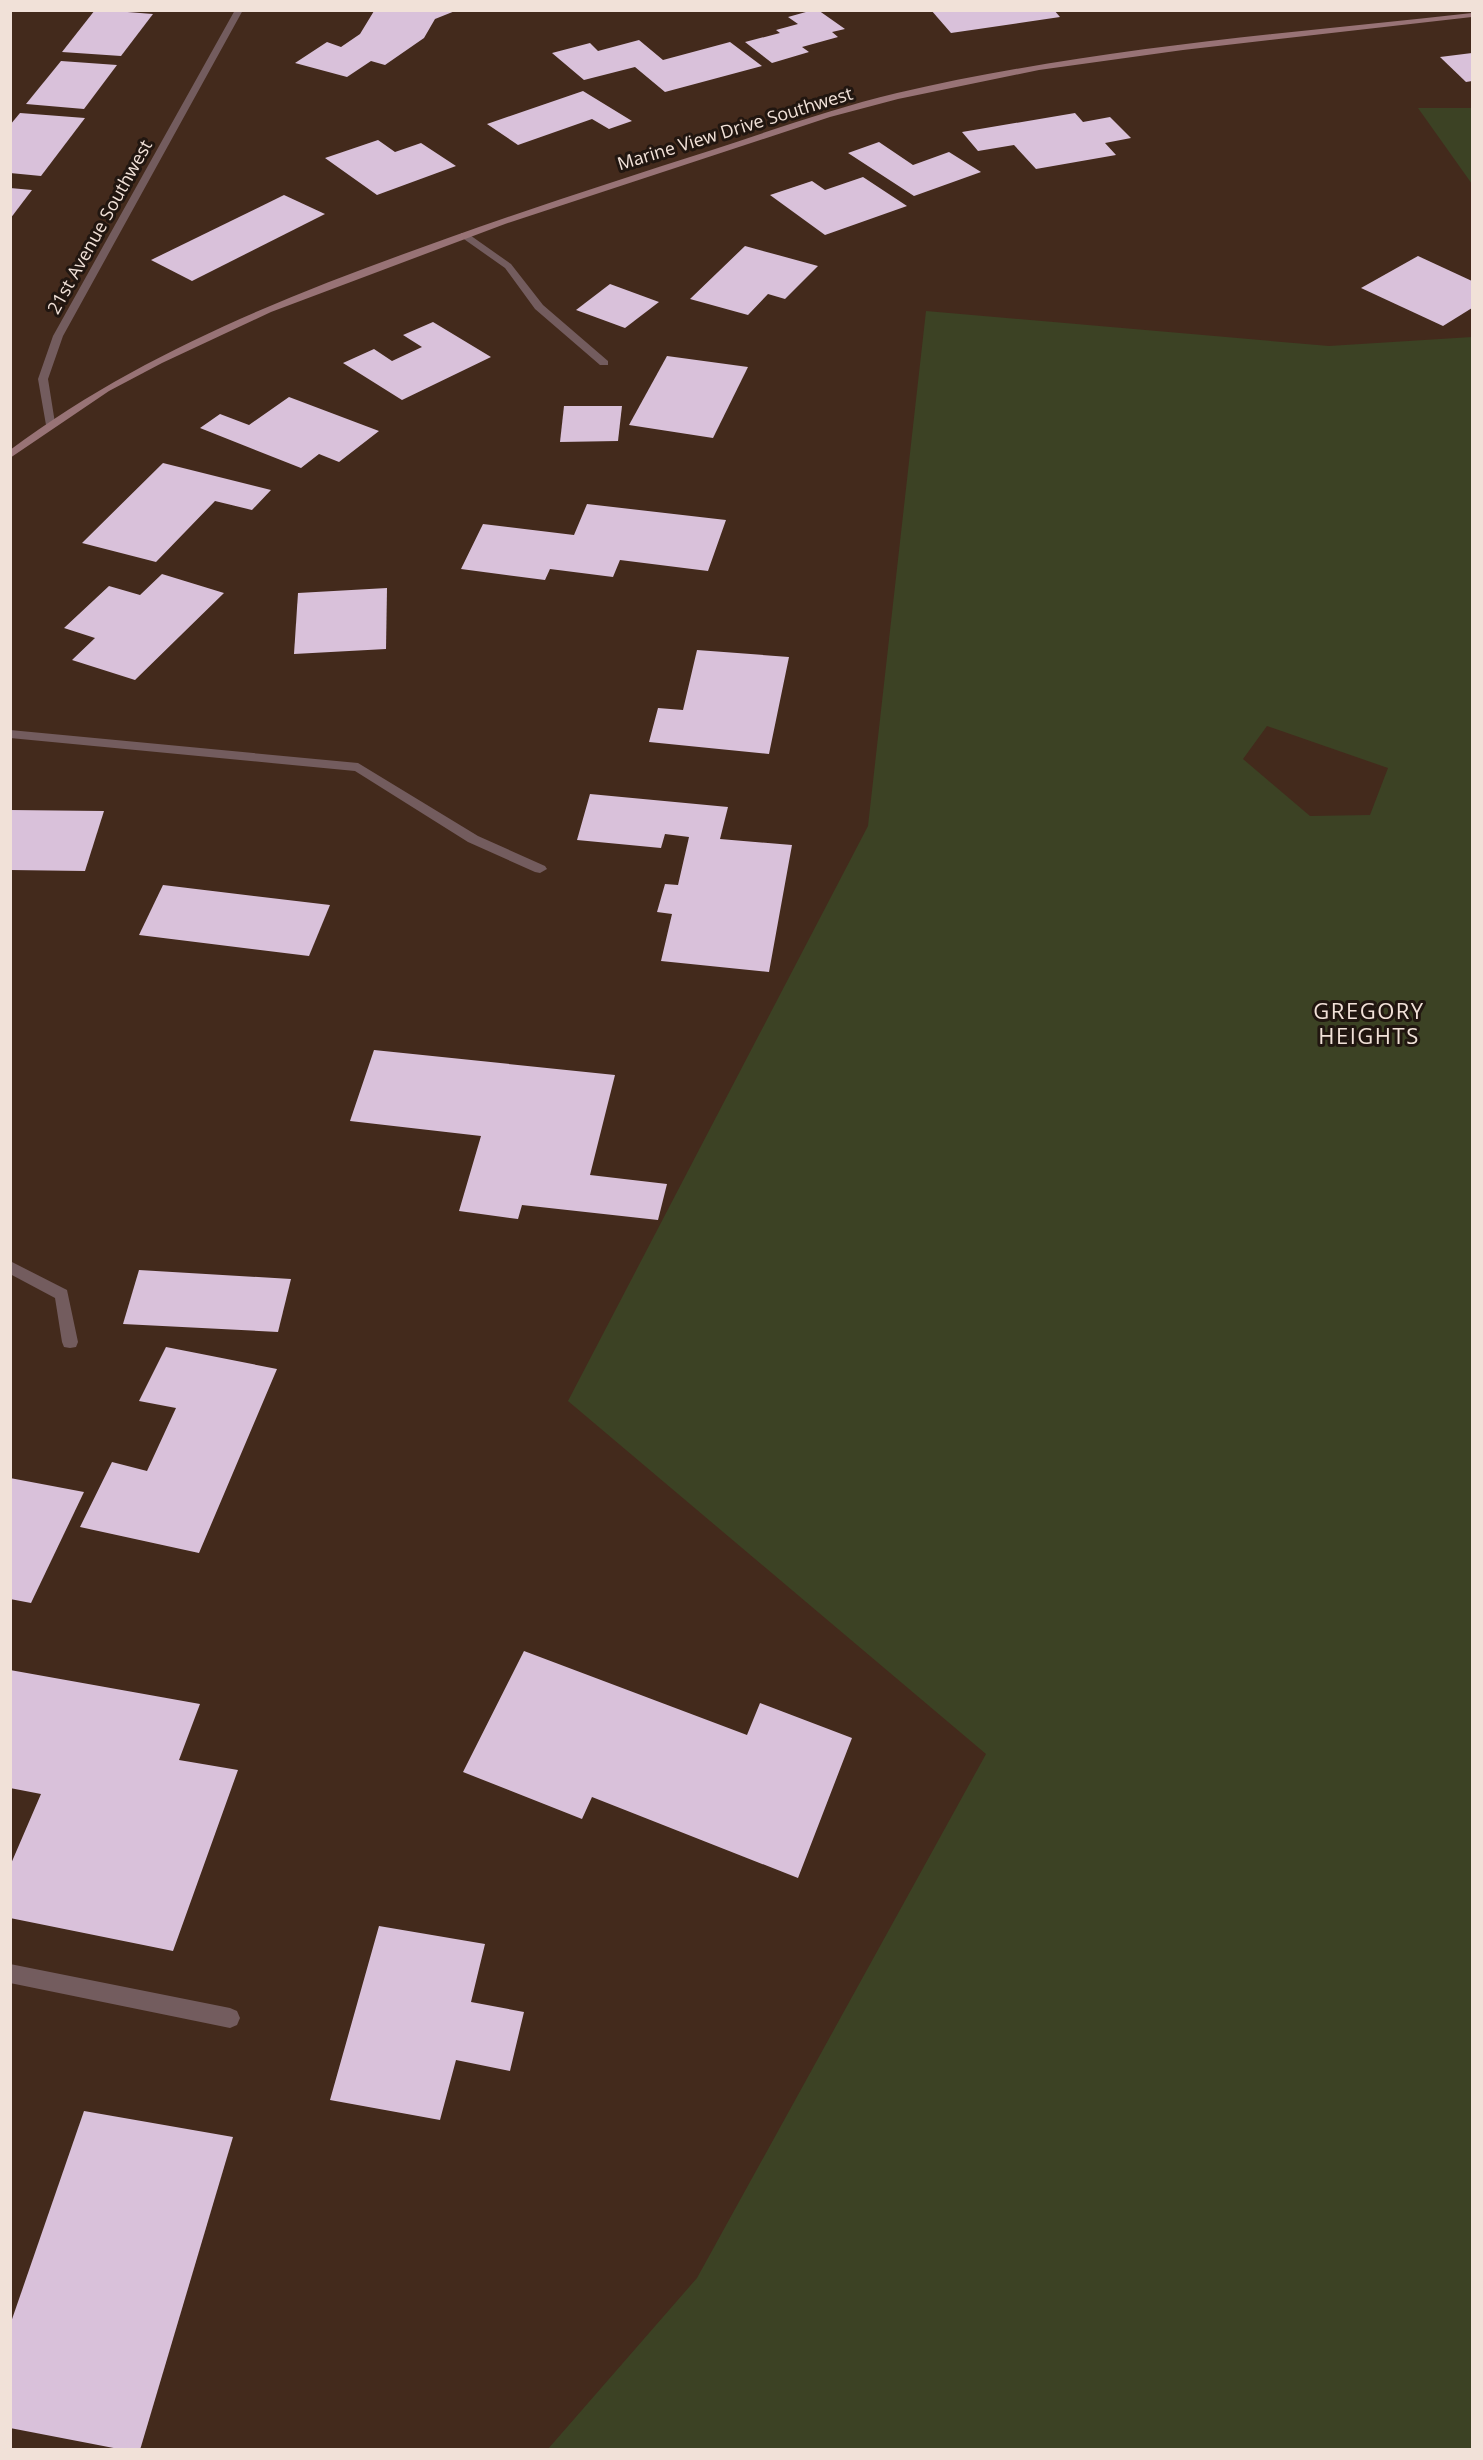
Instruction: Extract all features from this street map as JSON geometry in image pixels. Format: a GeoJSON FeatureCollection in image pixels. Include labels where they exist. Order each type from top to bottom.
{"type":"FeatureCollection","features":[{"type":"Feature","properties":{"kind":"street","name":"21st Avenue Southwest"},"geometry":{"type":"LineString","coordinates":[[50,423],[44,380],[58,336],[239,10]]}},
{"type":"Feature","properties":{"kind":"street","name":"Marine View Drive Southwest"},"geometry":{"type":"LineString","coordinates":[[50,423],[176,352],[317,288],[464,235],[750,140],[895,97],[1030,70],[1172,50],[1473,15]]}},
{"type":"Feature","properties":{"kind":"street"},"geometry":{"type":"LineString","coordinates":[[464,235],[508,266],[539,307],[604,363]]}},
{"type":"Feature","properties":{"kind":"street"},"geometry":{"type":"LineString","coordinates":[[10,455],[50,423]]}},
{"type":"Feature","properties":{"kind":"street"},"geometry":{"type":"LineString","coordinates":[[10,734],[358,767],[472,839],[540,869]]}},
{"type":"Feature","properties":{"kind":"street"},"geometry":{"type":"LineString","coordinates":[[10,1267],[62,1294],[70,1342]]}},
{"type":"Feature","properties":{"kind":"street"},"geometry":{"type":"LineString","coordinates":[[10,1973],[230,2018]]}},
{"type":"Feature","properties":{"kind":"green space"},"geometry":{"type":"Polygon","coordinates":[[[1418,108],[1472,108],[1472,184],[1418,108]]]}},
{"type":"Feature","properties":{"kind":"green space"},"geometry":{"type":"Polygon","coordinates":[[[926,311],[1329,346],[1472,337],[1472,2449],[548,2449],[697,2278],[986,1754],[568,1401],[868,826],[926,311]],[[1267,726],[1243,759],[1310,816],[1370,815],[1388,768],[1267,726]]]}},
{"type":"Feature","properties":{"kind":"building"},"geometry":{"type":"Polygon","coordinates":[[[95,10],[153,14],[121,56],[62,52],[95,10]]]}},
{"type":"Feature","properties":{"kind":"building"},"geometry":{"type":"Polygon","coordinates":[[[818,10],[845,29],[832,32],[838,37],[802,47],[809,52],[772,63],[745,42],[780,33],[776,30],[798,24],[788,17],[818,10]]]}},
{"type":"Feature","properties":{"kind":"building"},"geometry":{"type":"Polygon","coordinates":[[[931,10],[1054,10],[1060,17],[951,33],[931,10]]]}},
{"type":"Feature","properties":{"kind":"building"},"geometry":{"type":"Polygon","coordinates":[[[374,11],[455,11],[435,19],[424,38],[385,65],[371,61],[347,77],[295,63],[327,42],[341,47],[360,34],[374,11]]]}},
{"type":"Feature","properties":{"kind":"building"},"geometry":{"type":"Polygon","coordinates":[[[639,40],[663,60],[730,42],[762,66],[665,92],[635,67],[584,80],[552,53],[590,43],[598,51],[639,40]]]}},
{"type":"Feature","properties":{"kind":"building"},"geometry":{"type":"Polygon","coordinates":[[[1472,53],[1472,81],[1466,82],[1440,57],[1472,53]]]}},
{"type":"Feature","properties":{"kind":"building"},"geometry":{"type":"Polygon","coordinates":[[[61,61],[117,65],[84,109],[26,104],[61,61]]]}},
{"type":"Feature","properties":{"kind":"building"},"geometry":{"type":"Polygon","coordinates":[[[583,91],[632,121],[609,129],[592,119],[518,145],[487,124],[583,91]]]}},
{"type":"Feature","properties":{"kind":"building"},"geometry":{"type":"Polygon","coordinates":[[[20,113],[85,118],[41,176],[10,173],[10,125],[20,113]]]}},
{"type":"Feature","properties":{"kind":"building"},"geometry":{"type":"Polygon","coordinates":[[[1075,113],[1083,122],[1110,117],[1131,138],[1105,143],[1116,155],[1036,169],[1014,145],[978,151],[962,132],[1075,113]]]}},
{"type":"Feature","properties":{"kind":"building"},"geometry":{"type":"Polygon","coordinates":[[[378,140],[395,152],[421,143],[456,166],[377,195],[325,158],[378,140]]]}},
{"type":"Feature","properties":{"kind":"building"},"geometry":{"type":"Polygon","coordinates":[[[879,142],[913,165],[949,152],[981,172],[914,196],[848,153],[879,142]]]}},
{"type":"Feature","properties":{"kind":"building"},"geometry":{"type":"Polygon","coordinates":[[[863,177],[907,206],[825,235],[770,195],[812,181],[825,190],[863,177]]]}},
{"type":"Feature","properties":{"kind":"building"},"geometry":{"type":"Polygon","coordinates":[[[10,188],[32,190],[10,219],[10,188]]]}},
{"type":"Feature","properties":{"kind":"building"},"geometry":{"type":"Polygon","coordinates":[[[284,195],[325,214],[192,281],[151,260],[284,195]]]}},
{"type":"Feature","properties":{"kind":"building"},"geometry":{"type":"Polygon","coordinates":[[[745,246],[818,266],[785,299],[768,294],[748,315],[690,299],[745,246]]]}},
{"type":"Feature","properties":{"kind":"building"},"geometry":{"type":"Polygon","coordinates":[[[1418,256],[1472,281],[1472,308],[1443,326],[1361,288],[1418,256]]]}},
{"type":"Feature","properties":{"kind":"building"},"geometry":{"type":"Polygon","coordinates":[[[610,284],[659,302],[625,328],[576,310],[610,284]]]}},
{"type":"Feature","properties":{"kind":"building"},"geometry":{"type":"Polygon","coordinates":[[[433,322],[491,357],[402,400],[343,363],[374,349],[392,361],[422,347],[403,335],[433,322]]]}},
{"type":"Feature","properties":{"kind":"building"},"geometry":{"type":"Polygon","coordinates":[[[667,356],[748,367],[713,438],[629,425],[667,356]]]}},
{"type":"Feature","properties":{"kind":"building"},"geometry":{"type":"Polygon","coordinates":[[[289,397],[379,431],[339,462],[319,454],[301,468],[200,428],[220,414],[249,425],[289,397]]]}},
{"type":"Feature","properties":{"kind":"building"},"geometry":{"type":"Polygon","coordinates":[[[564,406],[622,406],[618,441],[560,442],[564,406]]]}},
{"type":"Feature","properties":{"kind":"building"},"geometry":{"type":"Polygon","coordinates":[[[163,463],[271,490],[252,510],[215,501],[156,562],[82,543],[163,463]]]}},
{"type":"Feature","properties":{"kind":"building"},"geometry":{"type":"Polygon","coordinates":[[[587,504],[726,520],[708,571],[620,560],[613,577],[550,569],[545,580],[461,569],[483,524],[574,535],[587,504]]]}},
{"type":"Feature","properties":{"kind":"building"},"geometry":{"type":"Polygon","coordinates":[[[162,574],[224,593],[135,680],[72,660],[95,638],[64,628],[109,586],[140,595],[162,574]]]}},
{"type":"Feature","properties":{"kind":"building"},"geometry":{"type":"Polygon","coordinates":[[[387,588],[386,649],[294,654],[298,593],[387,588]]]}},
{"type":"Feature","properties":{"kind":"building"},"geometry":{"type":"Polygon","coordinates":[[[697,650],[789,657],[769,754],[649,742],[658,708],[683,710],[697,650]]]}},
{"type":"Feature","properties":{"kind":"building"},"geometry":{"type":"Polygon","coordinates":[[[590,794],[728,807],[720,839],[792,845],[769,972],[661,961],[672,914],[657,912],[665,884],[678,885],[689,837],[665,834],[661,848],[577,840],[590,794]]]}},
{"type":"Feature","properties":{"kind":"building"},"geometry":{"type":"Polygon","coordinates":[[[10,810],[104,811],[85,871],[10,870],[10,810]]]}},
{"type":"Feature","properties":{"kind":"building"},"geometry":{"type":"Polygon","coordinates":[[[163,885],[330,905],[309,956],[139,935],[163,885]]]}},
{"type":"Feature","properties":{"kind":"building"},"geometry":{"type":"Polygon","coordinates":[[[374,1050],[615,1075],[590,1175],[667,1184],[658,1220],[522,1205],[518,1219],[459,1211],[481,1136],[350,1121],[374,1050]]]}},
{"type":"Feature","properties":{"kind":"building"},"geometry":{"type":"Polygon","coordinates":[[[139,1270],[291,1279],[278,1332],[123,1324],[139,1270]]]}},
{"type":"Feature","properties":{"kind":"building"},"geometry":{"type":"Polygon","coordinates":[[[166,1347],[277,1369],[199,1553],[80,1527],[112,1462],[147,1471],[176,1408],[139,1401],[166,1347]]]}},
{"type":"Feature","properties":{"kind":"building"},"geometry":{"type":"Polygon","coordinates":[[[10,1478],[84,1492],[31,1603],[10,1599],[10,1478]]]}},
{"type":"Feature","properties":{"kind":"building"},"geometry":{"type":"Polygon","coordinates":[[[524,1651],[747,1735],[760,1703],[852,1738],[798,1878],[592,1797],[582,1819],[463,1772],[524,1651]]]}},
{"type":"Feature","properties":{"kind":"building"},"geometry":{"type":"Polygon","coordinates":[[[10,1670],[200,1704],[179,1760],[238,1770],[173,1951],[10,1918],[10,1866],[41,1794],[10,1788],[10,1670]]]}},
{"type":"Feature","properties":{"kind":"building"},"geometry":{"type":"Polygon","coordinates":[[[379,1926],[485,1944],[471,2002],[524,2012],[510,2071],[456,2060],[440,2120],[330,2100],[379,1926]]]}},
{"type":"Feature","properties":{"kind":"building"},"geometry":{"type":"Polygon","coordinates":[[[84,2111],[233,2137],[140,2450],[124,2450],[10,2428],[10,2325],[84,2111]]]}},
{"type":"Feature","properties":{"kind":"district","name":"GREGORY HEIGHTS"},"geometry":{"type":"Point","coordinates":[1369,1024]}}]}
